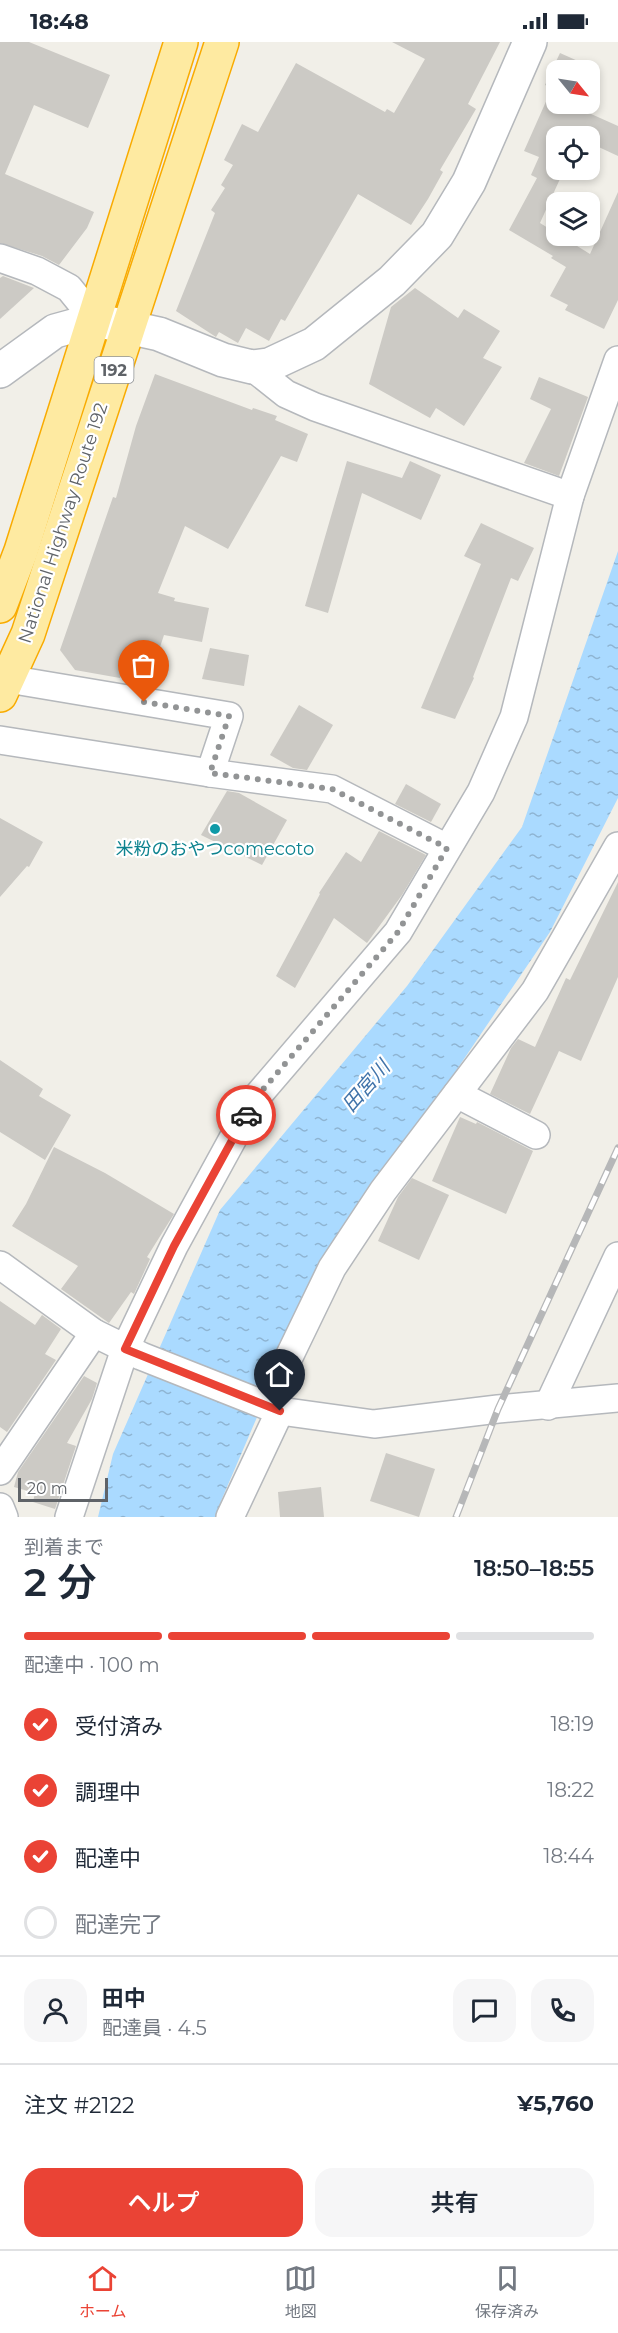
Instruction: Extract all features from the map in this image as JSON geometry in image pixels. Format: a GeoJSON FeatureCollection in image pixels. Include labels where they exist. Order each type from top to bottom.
{"type":"FeatureCollection","features":[{"type":"Feature","properties":{"kind":"highway","name":"National Highway Route 192"},"geometry":{"type":"LineString","coordinates":[[0,606],[21,551],[181,42]]}},
{"type":"Feature","properties":{"kind":"highway","name":"National Highway Route 192"},"geometry":{"type":"LineString","coordinates":[[4,687],[28,634],[222,42]]}},
{"type":"Feature","properties":{"kind":"street"},"geometry":{"type":"LineString","coordinates":[[0,371],[55,331],[95,320],[159,334],[223,360],[252,367],[269,365],[314,344],[392,281],[437,235],[469,183],[530,42]]}},
{"type":"Feature","properties":{"kind":"street"},"geometry":{"type":"LineString","coordinates":[[0,258],[36,271],[69,288],[95,320]]}},
{"type":"Feature","properties":{"kind":"street"},"geometry":{"type":"LineString","coordinates":[[69,1517],[174,1246],[254,1100],[398,932],[481,792],[514,717],[570,496],[618,360]]}},
{"type":"Feature","properties":{"kind":"street"},"geometry":{"type":"LineString","coordinates":[[252,367],[286,394],[315,407],[570,496]]}},
{"type":"Feature","properties":{"kind":"street"},"geometry":{"type":"LineString","coordinates":[[4,687],[229,716],[210,773]]}},
{"type":"Feature","properties":{"kind":"street"},"geometry":{"type":"LineString","coordinates":[[0,740],[210,773],[332,789],[447,848]]}},
{"type":"Feature","properties":{"kind":"street"},"geometry":{"type":"LineString","coordinates":[[230,1517],[275,1410],[287,1361],[332,1268],[383,1191],[535,991],[618,846]]}},
{"type":"Feature","properties":{"kind":"street"},"geometry":{"type":"LineString","coordinates":[[457,1094],[536,1135]]}},
{"type":"Feature","properties":{"kind":"street"},"geometry":{"type":"LineString","coordinates":[[548,1406],[618,1256]]}},
{"type":"Feature","properties":{"kind":"street"},"geometry":{"type":"LineString","coordinates":[[0,1266],[94,1333],[133,1353],[275,1410],[374,1424],[618,1398]]}},
{"type":"Feature","properties":{"kind":"street"},"geometry":{"type":"LineString","coordinates":[[0,1471],[94,1333]]}},
{"type":"Feature","properties":{"kind":"street"},"geometry":{"type":"LineString","coordinates":[[0,1507],[4,1517]]}},
{"type":"Feature","properties":{"kind":"water","name":"田宮川"},"geometry":{"type":"Polygon","coordinates":[[[618,551],[618,798],[550,932],[424,1118],[328,1252],[221,1501],[218,1517],[98,1517],[113,1454],[220,1210],[407,986],[522,827],[618,551]]]}},
{"type":"Feature","properties":{"kind":"building"},"geometry":{"type":"Polygon","coordinates":[[[0,42],[29,42],[110,75],[88,128],[34,105],[5,174],[94,212],[87,228],[59,265],[42,256],[0,243],[0,42]]]}},
{"type":"Feature","properties":{"kind":"building"},"geometry":{"type":"Polygon","coordinates":[[[392,42],[500,42],[468,104],[476,109],[440,170],[443,172],[428,199],[411,225],[358,194],[285,321],[281,319],[269,341],[246,328],[238,343],[219,332],[216,337],[176,311],[215,213],[211,210],[225,188],[221,185],[233,165],[224,160],[242,124],[258,132],[296,63],[385,112],[387,109],[394,113],[425,59],[392,42]]]}},
{"type":"Feature","properties":{"kind":"building"},"geometry":{"type":"Polygon","coordinates":[[[560,53],[576,60],[557,60],[560,53]]]}},
{"type":"Feature","properties":{"kind":"building"},"geometry":{"type":"Polygon","coordinates":[[[546,102],[546,114],[591,114],[618,126],[618,156],[600,148],[600,126],[546,126],[546,180],[559,180],[554,192],[546,192],[546,210],[540,223],[546,227],[546,246],[577,246],[590,254],[594,246],[600,246],[600,232],[618,192],[618,300],[604,329],[565,310],[568,305],[550,296],[566,267],[551,258],[553,256],[509,230],[537,178],[531,175],[539,157],[524,151],[546,102]]]}},
{"type":"Feature","properties":{"kind":"building"},"geometry":{"type":"Polygon","coordinates":[[[3,276],[34,288],[0,319],[0,278],[3,276]]]}},
{"type":"Feature","properties":{"kind":"building"},"geometry":{"type":"Polygon","coordinates":[[[415,288],[458,318],[464,309],[500,331],[483,358],[502,367],[464,426],[436,408],[430,418],[369,384],[391,307],[415,288]]]}},
{"type":"Feature","properties":{"kind":"building"},"geometry":{"type":"Polygon","coordinates":[[[155,374],[252,410],[253,408],[277,416],[275,420],[308,434],[297,462],[281,456],[228,549],[185,526],[158,593],[175,598],[174,601],[209,608],[202,642],[164,635],[155,662],[130,655],[120,678],[75,670],[60,650],[113,497],[116,498],[136,426],[155,374]]]}},
{"type":"Feature","properties":{"kind":"building"},"geometry":{"type":"Polygon","coordinates":[[[539,377],[588,397],[559,476],[524,463],[551,409],[530,399],[539,377]]]}},
{"type":"Feature","properties":{"kind":"building"},"geometry":{"type":"Polygon","coordinates":[[[347,461],[402,478],[410,461],[441,475],[421,520],[362,493],[328,613],[305,606],[347,461]]]}},
{"type":"Feature","properties":{"kind":"building"},"geometry":{"type":"Polygon","coordinates":[[[481,523],[534,548],[518,581],[511,578],[474,678],[455,719],[421,708],[481,564],[464,556],[481,523]]]}},
{"type":"Feature","properties":{"kind":"building"},"geometry":{"type":"Polygon","coordinates":[[[210,648],[249,655],[244,686],[202,679],[210,648]]]}},
{"type":"Feature","properties":{"kind":"building"},"geometry":{"type":"Polygon","coordinates":[[[299,705],[333,725],[307,770],[293,768],[270,755],[299,705]]]}},
{"type":"Feature","properties":{"kind":"building"},"geometry":{"type":"Polygon","coordinates":[[[406,784],[441,804],[431,822],[395,804],[406,784]]]}},
{"type":"Feature","properties":{"kind":"building"},"geometry":{"type":"Polygon","coordinates":[[[227,791],[239,793],[287,820],[262,865],[201,835],[227,791]]]}},
{"type":"Feature","properties":{"kind":"building"},"geometry":{"type":"Polygon","coordinates":[[[0,818],[43,842],[29,867],[27,866],[0,897],[0,818]]]}},
{"type":"Feature","properties":{"kind":"building"},"geometry":{"type":"Polygon","coordinates":[[[379,831],[426,855],[402,895],[367,943],[334,918],[295,988],[276,976],[319,893],[346,852],[361,862],[379,831]]]}},
{"type":"Feature","properties":{"kind":"building"},"geometry":{"type":"Polygon","coordinates":[[[618,882],[618,977],[581,1061],[559,1051],[530,1114],[490,1094],[511,1048],[518,1039],[535,1047],[566,978],[570,980],[618,882]]]}},
{"type":"Feature","properties":{"kind":"building"},"geometry":{"type":"Polygon","coordinates":[[[0,1060],[43,1089],[39,1096],[71,1115],[45,1160],[0,1132],[0,1060]]]}},
{"type":"Feature","properties":{"kind":"building"},"geometry":{"type":"Polygon","coordinates":[[[460,1117],[476,1124],[477,1122],[533,1151],[506,1214],[432,1181],[460,1117]]]}},
{"type":"Feature","properties":{"kind":"building"},"geometry":{"type":"Polygon","coordinates":[[[54,1147],[105,1173],[174,1214],[147,1257],[150,1259],[134,1294],[131,1292],[109,1323],[61,1289],[78,1266],[12,1226],[26,1204],[54,1147]]]}},
{"type":"Feature","properties":{"kind":"building"},"geometry":{"type":"Polygon","coordinates":[[[412,1178],[449,1195],[419,1260],[378,1241],[398,1197],[412,1178]]]}},
{"type":"Feature","properties":{"kind":"building"},"geometry":{"type":"Polygon","coordinates":[[[0,1301],[35,1325],[42,1315],[61,1329],[45,1354],[56,1360],[7,1432],[0,1427],[0,1301]]]}},
{"type":"Feature","properties":{"kind":"building"},"geometry":{"type":"Polygon","coordinates":[[[84,1376],[97,1383],[92,1399],[67,1443],[76,1446],[55,1509],[33,1502],[35,1493],[14,1487],[18,1472],[84,1376]]]}},
{"type":"Feature","properties":{"kind":"building"},"geometry":{"type":"Polygon","coordinates":[[[386,1453],[435,1469],[419,1517],[370,1501],[386,1453]]]}},
{"type":"Feature","properties":{"kind":"building"},"geometry":{"type":"Polygon","coordinates":[[[321,1487],[324,1517],[280,1517],[278,1492],[321,1487]]]}},
{"type":"Feature","properties":{"kind":"railway"},"geometry":{"type":"LineString","coordinates":[[456,1517],[498,1409],[618,1148]]}},
{"type":"Feature","properties":{"kind":"way so far"},"geometry":{"type":"LineString","coordinates":[[144,702],[229,716],[210,773],[332,789],[447,848],[398,932],[254,1100],[246,1115]]}},
{"type":"Feature","properties":{"kind":"place","name":"米粉のおやつcomecoto"},"geometry":{"type":"Point","coordinates":[215,829]}},
{"type":"Feature","properties":{"kind":"route"},"geometry":{"type":"LineString","coordinates":[[246,1115],[174,1246],[125,1349],[280,1411]]}}]}
